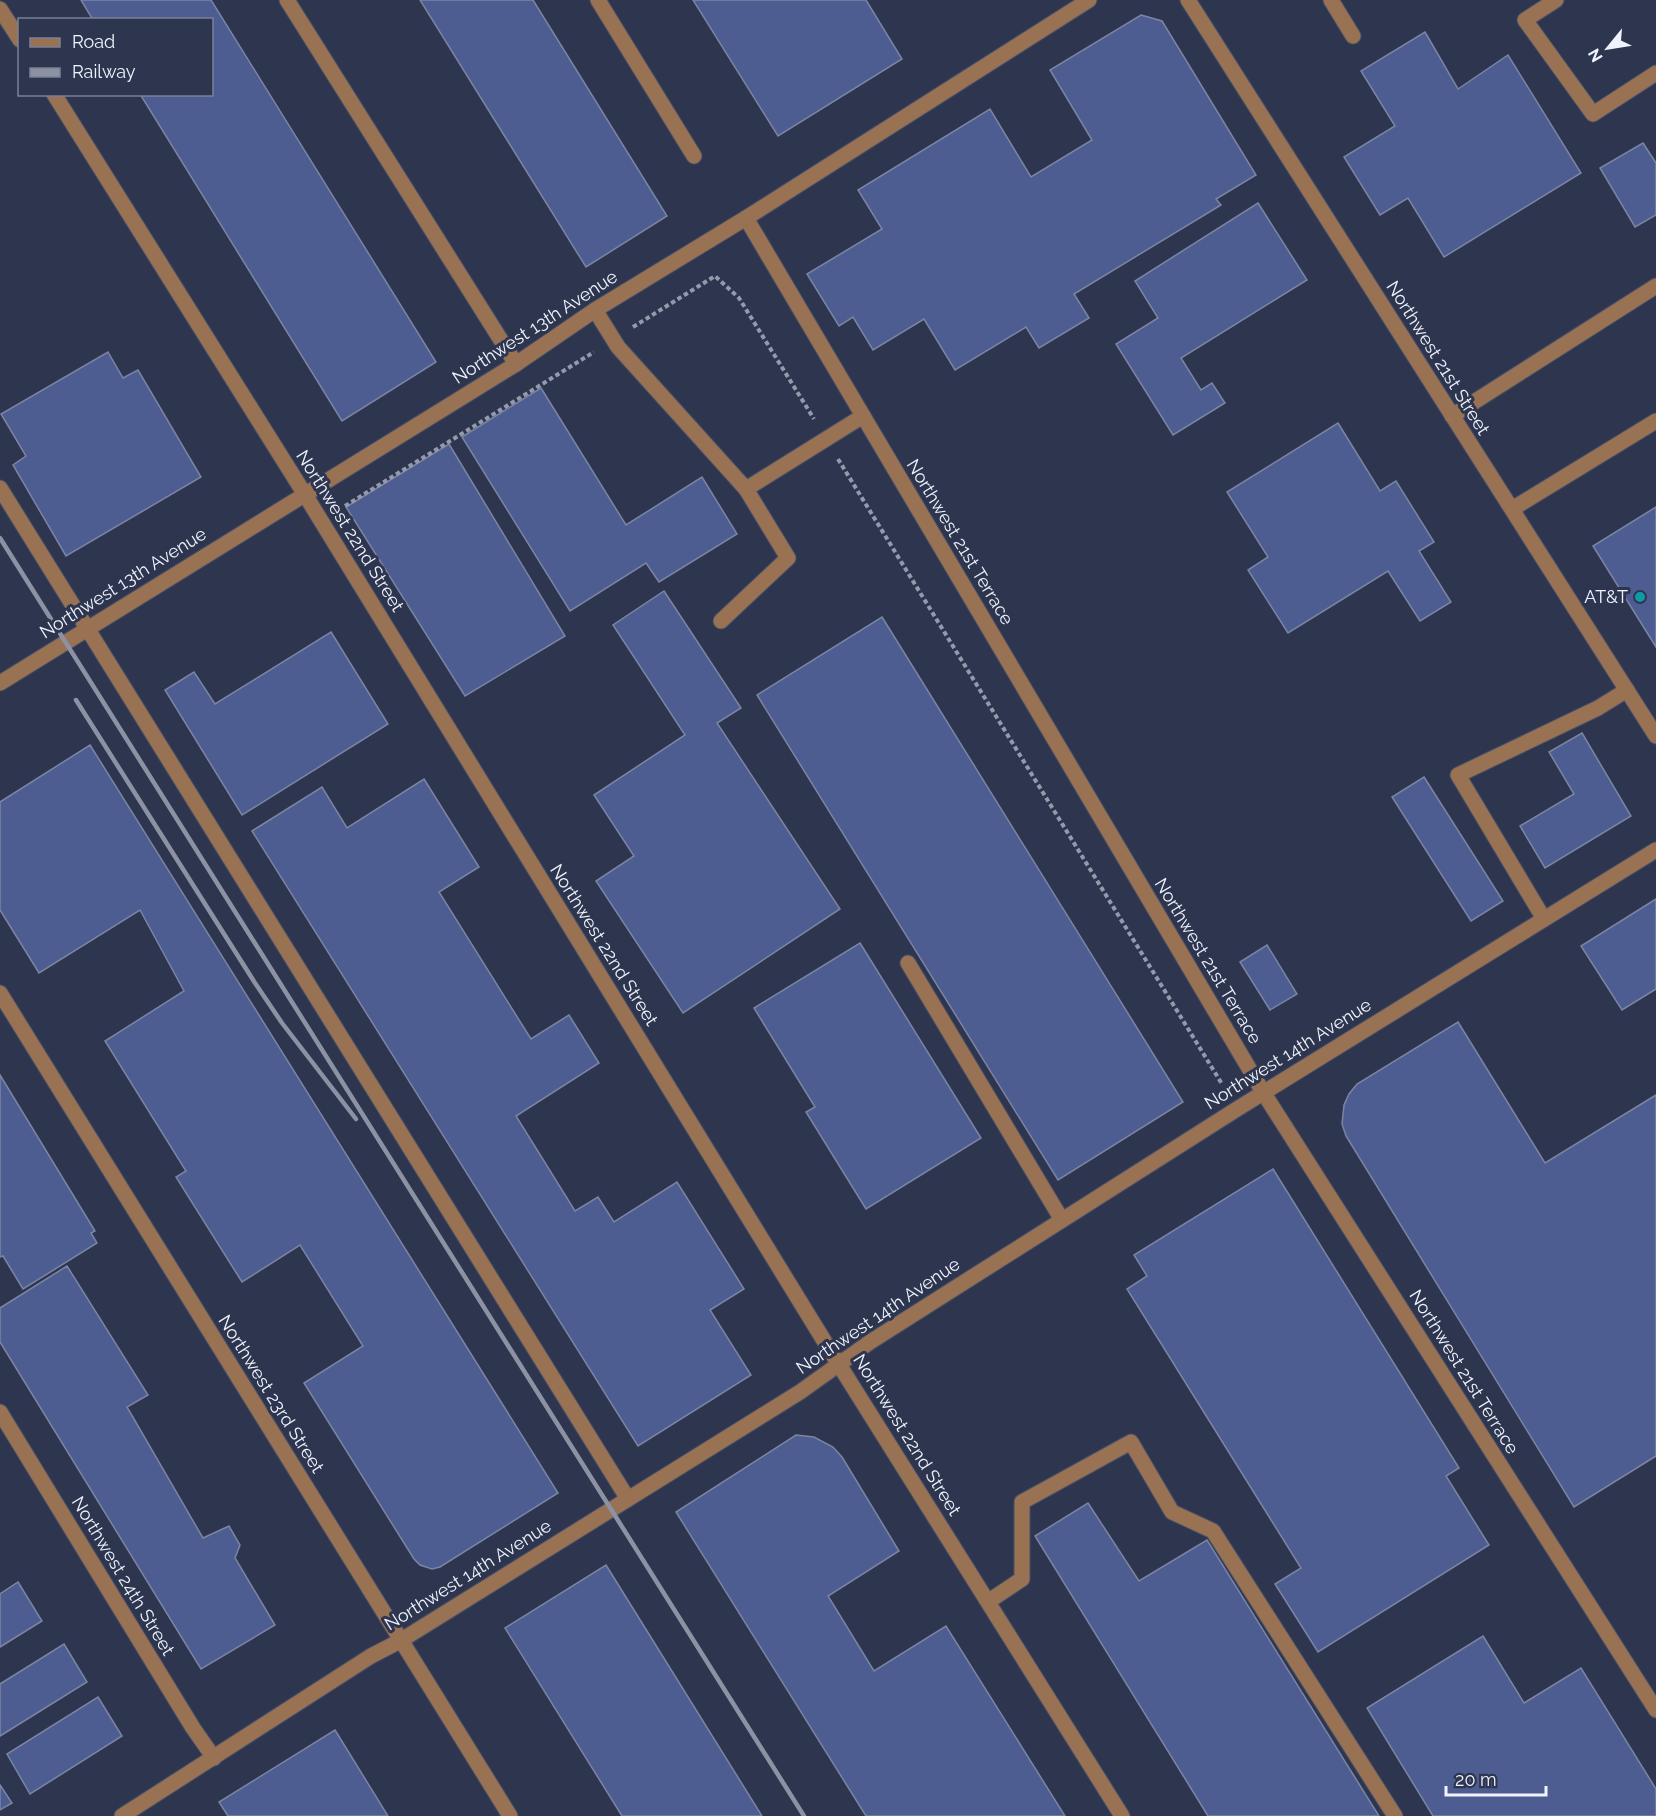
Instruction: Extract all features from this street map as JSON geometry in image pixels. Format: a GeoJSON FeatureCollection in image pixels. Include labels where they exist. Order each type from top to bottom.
{"type":"FeatureCollection","features":[{"type":"Feature","properties":{"kind":"street"},"geometry":{"type":"LineString","coordinates":[[287,0],[516,363]]}},
{"type":"Feature","properties":{"kind":"street"},"geometry":{"type":"LineString","coordinates":[[598,0],[694,156]]}},
{"type":"Feature","properties":{"kind":"street","name":"Northwest 13th Avenue"},"geometry":{"type":"LineString","coordinates":[[0,683],[516,363],[595,310],[746,218],[1089,0]]}},
{"type":"Feature","properties":{"kind":"street","name":"Northwest 21st Street"},"geometry":{"type":"LineString","coordinates":[[1188,0],[1656,736]]}},
{"type":"Feature","properties":{"kind":"street"},"geometry":{"type":"LineString","coordinates":[[1331,0],[1353,36]]}},
{"type":"Feature","properties":{"kind":"street"},"geometry":{"type":"LineString","coordinates":[[1556,0],[1525,20],[1593,114],[1656,73]]}},
{"type":"Feature","properties":{"kind":"street"},"geometry":{"type":"LineString","coordinates":[[0,9],[18,37]]}},
{"type":"Feature","properties":{"kind":"street","name":"Northwest 22nd Street"},"geometry":{"type":"LineString","coordinates":[[55,96],[304,493],[839,1364],[1122,1816]]}},
{"type":"Feature","properties":{"kind":"street","name":"Northwest 21st Terrace"},"geometry":{"type":"LineString","coordinates":[[746,218],[1263,1092],[1656,1710]]}},
{"type":"Feature","properties":{"kind":"street"},"geometry":{"type":"LineString","coordinates":[[1452,416],[1656,286]]}},
{"type":"Feature","properties":{"kind":"street"},"geometry":{"type":"LineString","coordinates":[[595,310],[618,346],[746,489],[788,558],[721,621]]}},
{"type":"Feature","properties":{"kind":"street"},"geometry":{"type":"LineString","coordinates":[[746,489],[863,416]]}},
{"type":"Feature","properties":{"kind":"street"},"geometry":{"type":"LineString","coordinates":[[1512,509],[1656,421]]}},
{"type":"Feature","properties":{"kind":"street"},"geometry":{"type":"LineString","coordinates":[[0,488],[628,1499]]}},
{"type":"Feature","properties":{"kind":"street"},"geometry":{"type":"LineString","coordinates":[[1544,919],[1458,775],[1598,708],[1627,690]]}},
{"type":"Feature","properties":{"kind":"street","name":"Northwest 14th Avenue"},"geometry":{"type":"LineString","coordinates":[[122,1816],[371,1656],[400,1641],[800,1392],[870,1342],[1263,1092],[1656,850]]}},
{"type":"Feature","properties":{"kind":"street"},"geometry":{"type":"LineString","coordinates":[[908,963],[1062,1220]]}},
{"type":"Feature","properties":{"kind":"street","name":"Northwest 23rd Street"},"geometry":{"type":"LineString","coordinates":[[0,993],[510,1816]]}},
{"type":"Feature","properties":{"kind":"street","name":"Northwest 24th Street"},"geometry":{"type":"LineString","coordinates":[[0,1412],[193,1728],[214,1758]]}},
{"type":"Feature","properties":{"kind":"street"},"geometry":{"type":"LineString","coordinates":[[989,1602],[1022,1579],[1022,1502],[1131,1442],[1172,1512],[1213,1531],[1395,1816]]}},
{"type":"Feature","properties":{"kind":"path"},"geometry":{"type":"LineString","coordinates":[[345,506],[715,276],[740,298],[1222,1084]]}},
{"type":"Feature","properties":{"kind":"building"},"geometry":{"type":"Polygon","coordinates":[[[81,0],[211,0],[436,362],[342,421],[141,96],[213,96],[213,18],[92,18],[81,0]]]}},
{"type":"Feature","properties":{"kind":"building"},"geometry":{"type":"Polygon","coordinates":[[[420,0],[533,0],[667,216],[586,267],[420,0]]]}},
{"type":"Feature","properties":{"kind":"building"},"geometry":{"type":"Polygon","coordinates":[[[693,0],[866,0],[902,59],[778,136],[693,0]]]}},
{"type":"Feature","properties":{"kind":"building"},"geometry":{"type":"Polygon","coordinates":[[[1141,15],[1162,21],[1256,175],[1216,199],[1221,205],[1074,294],[1089,318],[1039,348],[1026,327],[955,370],[924,319],[873,350],[853,317],[839,326],[807,274],[882,229],[858,190],[990,109],[1031,177],[1092,140],[1050,70],[1141,15]]]}},
{"type":"Feature","properties":{"kind":"building"},"geometry":{"type":"Polygon","coordinates":[[[1425,32],[1458,89],[1508,55],[1581,173],[1444,257],[1408,198],[1380,215],[1344,157],[1395,126],[1361,71],[1425,32]]]}},
{"type":"Feature","properties":{"kind":"building"},"geometry":{"type":"Polygon","coordinates":[[[1643,143],[1656,163],[1656,215],[1635,227],[1600,168],[1643,143]]]}},
{"type":"Feature","properties":{"kind":"building"},"geometry":{"type":"Polygon","coordinates":[[[1258,203],[1307,280],[1181,358],[1201,390],[1212,383],[1225,403],[1173,435],[1116,344],[1158,318],[1135,281],[1258,203]]]}},
{"type":"Feature","properties":{"kind":"building"},"geometry":{"type":"Polygon","coordinates":[[[108,352],[123,378],[138,370],[201,477],[66,556],[13,465],[26,456],[1,414],[108,352]]]}},
{"type":"Feature","properties":{"kind":"building"},"geometry":{"type":"Polygon","coordinates":[[[541,388],[626,525],[702,477],[737,534],[659,582],[646,563],[570,611],[462,437],[541,388]]]}},
{"type":"Feature","properties":{"kind":"building"},"geometry":{"type":"Polygon","coordinates":[[[1338,423],[1380,491],[1396,481],[1434,542],[1419,551],[1451,602],[1420,621],[1388,571],[1288,633],[1248,570],[1268,557],[1227,492],[1338,423]]]}},
{"type":"Feature","properties":{"kind":"building"},"geometry":{"type":"Polygon","coordinates":[[[449,444],[565,636],[465,696],[346,507],[449,444]]]}},
{"type":"Feature","properties":{"kind":"building","name":"AT&T"},"geometry":{"type":"Polygon","coordinates":[[[1656,507],[1656,647],[1593,546],[1656,507]]]}},
{"type":"Feature","properties":{"kind":"building"},"geometry":{"type":"Polygon","coordinates":[[[664,591],[741,708],[717,723],[840,909],[683,1013],[596,881],[634,856],[594,795],[685,735],[613,625],[664,591]]]}},
{"type":"Feature","properties":{"kind":"building"},"geometry":{"type":"Polygon","coordinates":[[[882,617],[1183,1102],[1058,1180],[757,695],[882,617]]]}},
{"type":"Feature","properties":{"kind":"building"},"geometry":{"type":"Polygon","coordinates":[[[331,632],[388,724],[242,815],[165,690],[194,672],[215,704],[331,632]]]}},
{"type":"Feature","properties":{"kind":"building"},"geometry":{"type":"Polygon","coordinates":[[[1582,733],[1631,816],[1545,868],[1520,826],[1574,794],[1549,752],[1582,733]]]}},
{"type":"Feature","properties":{"kind":"building"},"geometry":{"type":"Polygon","coordinates":[[[90,745],[558,1493],[440,1567],[432,1569],[420,1565],[414,1559],[304,1383],[363,1346],[300,1245],[242,1282],[176,1177],[186,1171],[105,1041],[184,991],[140,910],[39,973],[0,910],[0,802],[90,745]]]}},
{"type":"Feature","properties":{"kind":"building"},"geometry":{"type":"Polygon","coordinates":[[[1424,777],[1503,901],[1471,921],[1392,797],[1424,777]]]}},
{"type":"Feature","properties":{"kind":"building"},"geometry":{"type":"Polygon","coordinates":[[[424,779],[479,867],[439,892],[531,1039],[569,1015],[599,1063],[516,1116],[575,1211],[598,1197],[614,1222],[677,1182],[744,1289],[710,1310],[751,1375],[638,1446],[252,831],[322,787],[347,828],[424,779]]]}},
{"type":"Feature","properties":{"kind":"building"},"geometry":{"type":"Polygon","coordinates":[[[1656,899],[1656,989],[1622,1010],[1581,946],[1656,899]]]}},
{"type":"Feature","properties":{"kind":"building"},"geometry":{"type":"Polygon","coordinates":[[[860,943],[981,1138],[866,1209],[806,1112],[815,1107],[754,1008],[860,943]]]}},
{"type":"Feature","properties":{"kind":"building"},"geometry":{"type":"Polygon","coordinates":[[[1267,945],[1297,994],[1270,1010],[1240,962],[1267,945]]]}},
{"type":"Feature","properties":{"kind":"building"},"geometry":{"type":"Polygon","coordinates":[[[1458,1022],[1545,1163],[1656,1095],[1656,1456],[1574,1507],[1346,1136],[1342,1124],[1344,1105],[1357,1084],[1458,1022]]]}},
{"type":"Feature","properties":{"kind":"building"},"geometry":{"type":"Polygon","coordinates":[[[0,1075],[95,1231],[91,1233],[97,1243],[23,1289],[3,1256],[0,1257],[0,1075]]]}},
{"type":"Feature","properties":{"kind":"building"},"geometry":{"type":"Polygon","coordinates":[[[1273,1169],[1459,1468],[1446,1476],[1489,1545],[1318,1652],[1275,1584],[1301,1568],[1127,1289],[1147,1276],[1134,1255],[1273,1169]]]}},
{"type":"Feature","properties":{"kind":"building"},"geometry":{"type":"Polygon","coordinates":[[[67,1266],[148,1395],[127,1407],[203,1538],[229,1526],[240,1545],[235,1558],[275,1625],[201,1669],[0,1342],[0,1308],[67,1266]]]}},
{"type":"Feature","properties":{"kind":"building"},"geometry":{"type":"Polygon","coordinates":[[[796,1435],[814,1437],[833,1447],[842,1457],[899,1551],[828,1596],[874,1671],[946,1626],[1065,1816],[866,1816],[676,1512],[796,1435]]]}},
{"type":"Feature","properties":{"kind":"building"},"geometry":{"type":"Polygon","coordinates":[[[1088,1503],[1139,1581],[1207,1540],[1379,1816],[1208,1816],[1035,1536],[1088,1503]]]}},
{"type":"Feature","properties":{"kind":"building"},"geometry":{"type":"Polygon","coordinates":[[[606,1565],[762,1816],[622,1816],[505,1628],[606,1565]]]}},
{"type":"Feature","properties":{"kind":"building"},"geometry":{"type":"Polygon","coordinates":[[[18,1582],[42,1621],[0,1647],[0,1594],[18,1582]]]}},
{"type":"Feature","properties":{"kind":"building"},"geometry":{"type":"Polygon","coordinates":[[[1483,1636],[1524,1703],[1581,1668],[1656,1789],[1656,1816],[1433,1816],[1367,1708],[1483,1636]]]}},
{"type":"Feature","properties":{"kind":"building"},"geometry":{"type":"Polygon","coordinates":[[[64,1644],[87,1682],[0,1736],[0,1684],[64,1644]]]}},
{"type":"Feature","properties":{"kind":"building"},"geometry":{"type":"Polygon","coordinates":[[[98,1697],[122,1736],[30,1794],[7,1754],[98,1697]]]}},
{"type":"Feature","properties":{"kind":"building"},"geometry":{"type":"Polygon","coordinates":[[[335,1730],[388,1816],[228,1816],[219,1802],[335,1730]]]}},
{"type":"Feature","properties":{"kind":"building"},"geometry":{"type":"Polygon","coordinates":[[[0,1785],[12,1803],[0,1810],[0,1785]]]}},
{"type":"Feature","properties":{"kind":"railway"},"geometry":{"type":"LineString","coordinates":[[0,538],[804,1816]]}},
{"type":"Feature","properties":{"kind":"railway"},"geometry":{"type":"LineString","coordinates":[[76,700],[255,983],[282,1023],[356,1119]]}},
{"type":"Feature","properties":{"kind":"place","name":"AT&T"},"geometry":{"type":"Point","coordinates":[1640,597]}}]}
